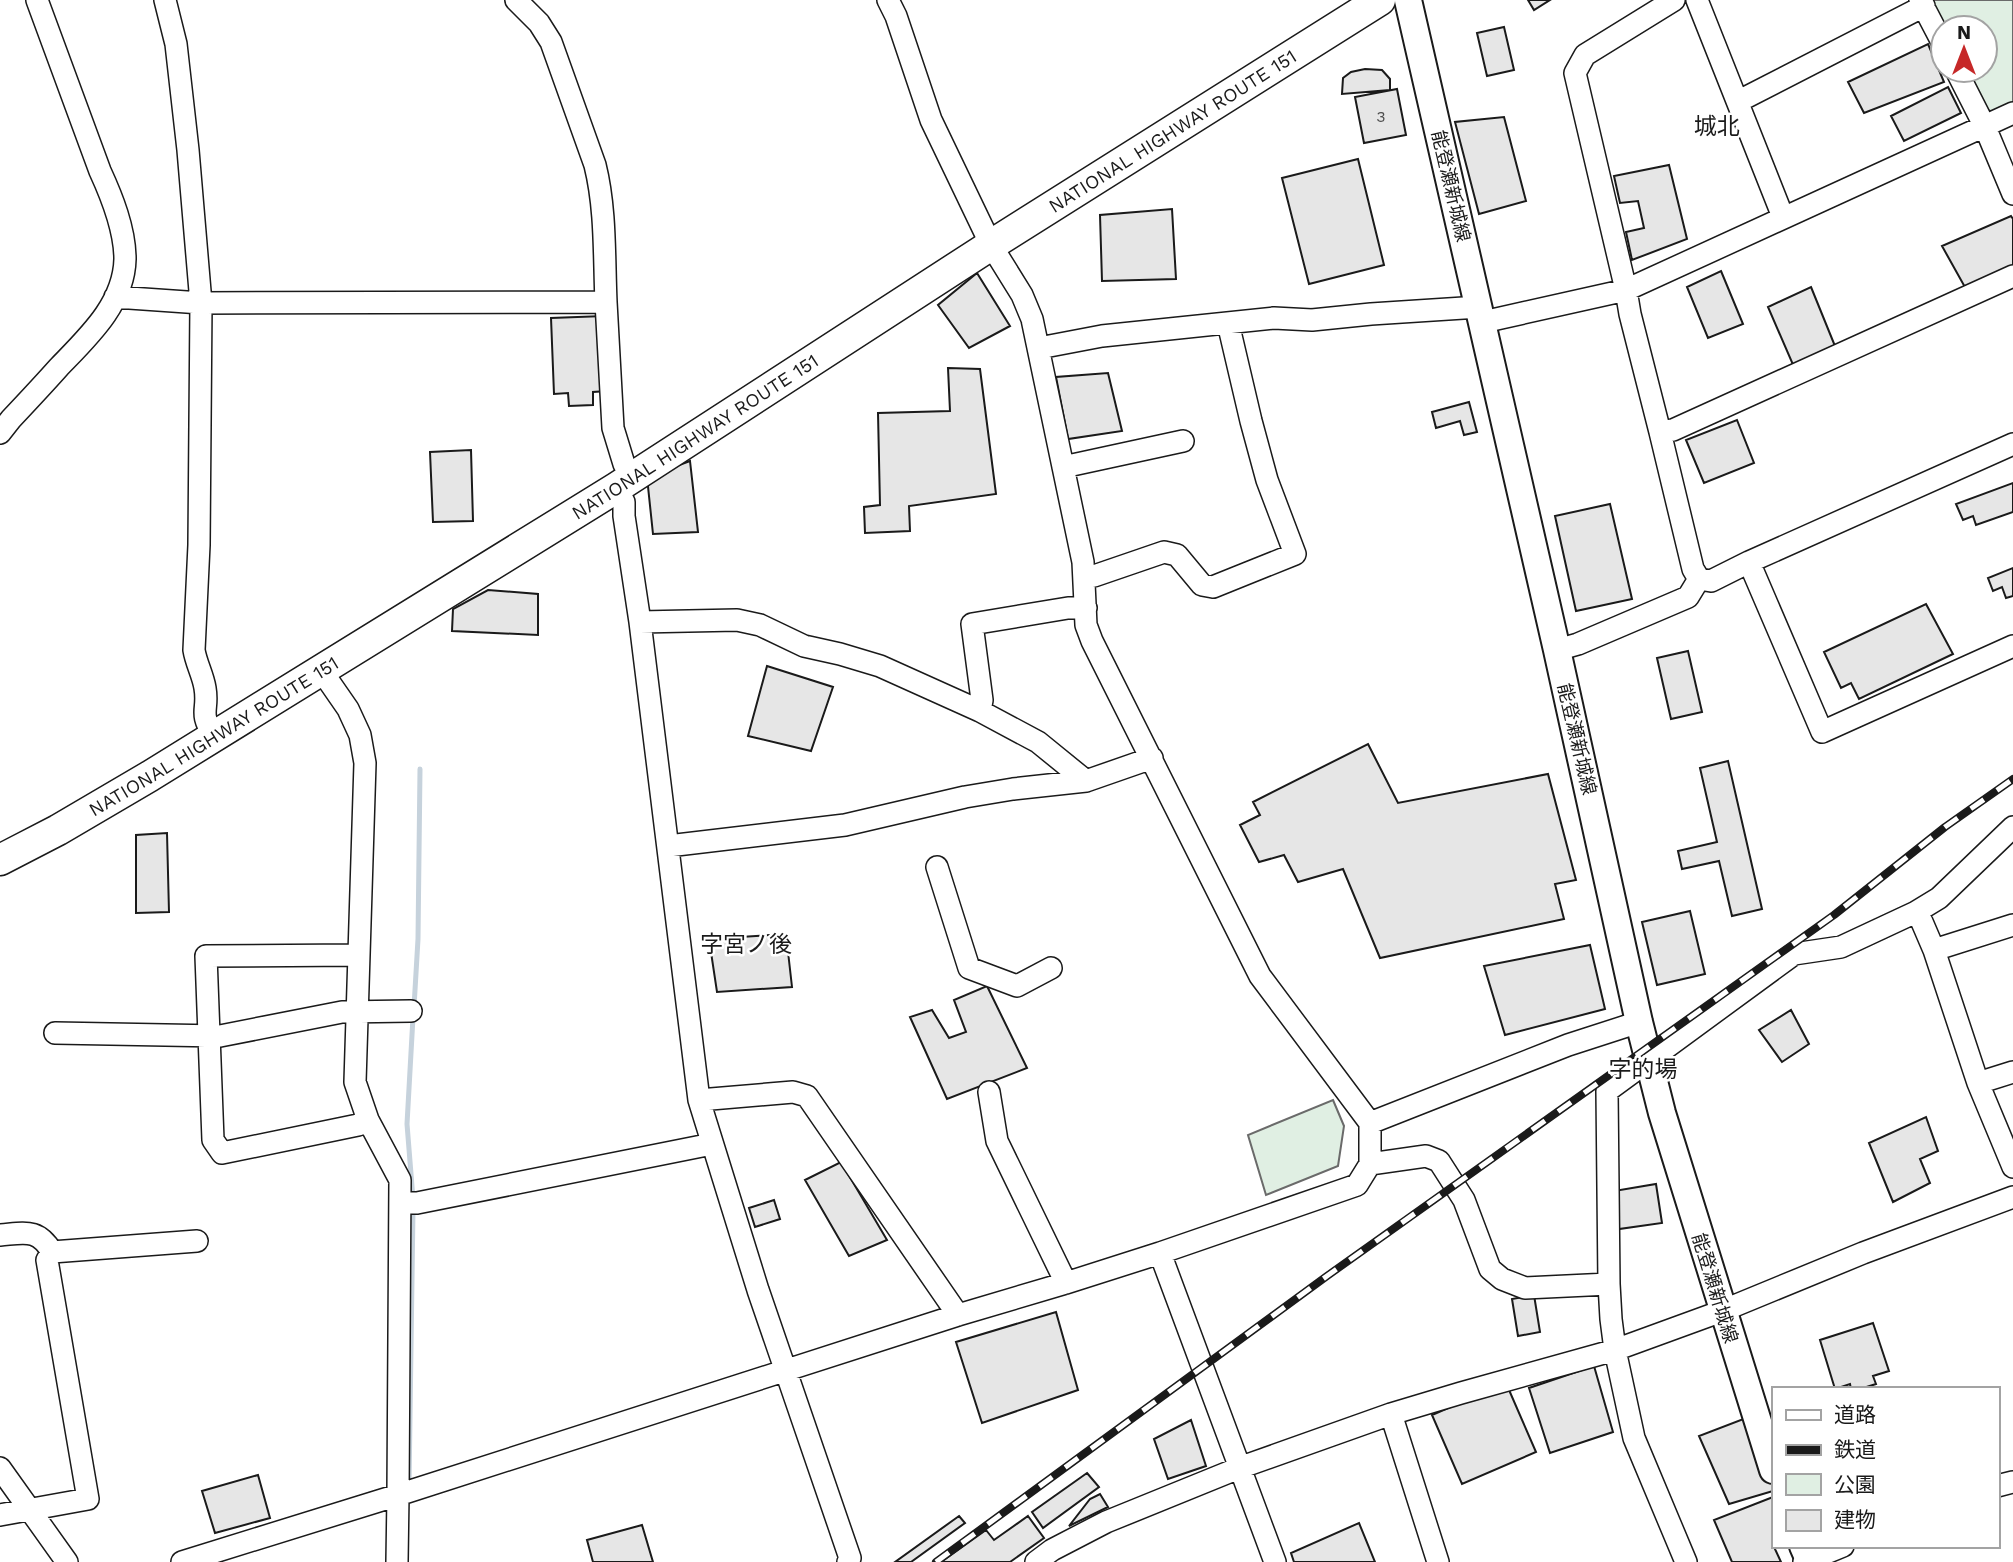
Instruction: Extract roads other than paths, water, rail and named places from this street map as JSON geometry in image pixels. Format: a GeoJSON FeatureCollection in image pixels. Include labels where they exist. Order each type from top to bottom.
{"type":"FeatureCollection","features":[{"type":"Feature","properties":{"kind":"highway","name":"NATIONAL HIGHWAY ROUTE 151"},"geometry":{"type":"LineString","coordinates":[[0,860],[58,831],[624,483],[991,245],[1380,0]]}},
{"type":"Feature","properties":{"kind":"main road","name":"能登瀬新城線"},"geometry":{"type":"LineString","coordinates":[[1408,0],[1639,1022],[1662,1113],[1772,1467]]}},
{"type":"Feature","properties":{"kind":"street"},"geometry":{"type":"LineString","coordinates":[[0,433],[107,312],[123,274],[125,257],[110,193],[37,0]]}},
{"type":"Feature","properties":{"kind":"street"},"geometry":{"type":"LineString","coordinates":[[165,0],[178,58],[201,303],[199,545],[194,650],[205,685],[206,723],[214,736]]}},
{"type":"Feature","properties":{"kind":"street"},"geometry":{"type":"LineString","coordinates":[[516,0],[545,31],[595,165],[601,195],[613,428],[624,464],[624,516],[640,622],[699,1100],[786,1371],[850,1558],[848,1562]]}},
{"type":"Feature","properties":{"kind":"street"},"geometry":{"type":"LineString","coordinates":[[181,1562],[1160,1253],[1357,1185],[1370,1164],[1370,1123],[1260,976],[1092,641],[1086,625],[1084,577],[1032,319],[1022,295],[991,245],[931,120],[900,27],[888,0]]}},
{"type":"Feature","properties":{"kind":"street"},"geometry":{"type":"LineString","coordinates":[[1674,0],[1585,54],[1575,73],[1630,314],[1693,569],[1699,579],[1711,581],[2013,444]]}},
{"type":"Feature","properties":{"kind":"street"},"geometry":{"type":"LineString","coordinates":[[1697,0],[1783,217]]}},
{"type":"Feature","properties":{"kind":"street"},"geometry":{"type":"LineString","coordinates":[[1738,101],[1922,3]]}},
{"type":"Feature","properties":{"kind":"street"},"geometry":{"type":"LineString","coordinates":[[1963,84],[1985,127],[2013,194]]}},
{"type":"Feature","properties":{"kind":"street"},"geometry":{"type":"LineString","coordinates":[[1039,348],[1101,337],[1274,318],[1312,320],[1371,314],[1481,315],[1626,290],[2013,113]]}},
{"type":"Feature","properties":{"kind":"street"},"geometry":{"type":"LineString","coordinates":[[1660,432],[1673,430],[2013,276]]}},
{"type":"Feature","properties":{"kind":"street"},"geometry":{"type":"LineString","coordinates":[[115,297],[201,303],[607,302]]}},
{"type":"Feature","properties":{"kind":"street"},"geometry":{"type":"LineString","coordinates":[[1084,577],[1164,552],[1177,555],[1202,584],[1213,587],[1295,554],[1267,480],[1228,323]]}},
{"type":"Feature","properties":{"kind":"street"},"geometry":{"type":"LineString","coordinates":[[1063,467],[1183,441]]}},
{"type":"Feature","properties":{"kind":"street"},"geometry":{"type":"LineString","coordinates":[[1749,562],[1822,732],[2013,646]]}},
{"type":"Feature","properties":{"kind":"street"},"geometry":{"type":"LineString","coordinates":[[1557,650],[1578,644],[1688,597],[1699,579]]}},
{"type":"Feature","properties":{"kind":"street"},"geometry":{"type":"LineString","coordinates":[[980,711],[982,700],[972,624],[1068,608],[1086,608]]}},
{"type":"Feature","properties":{"kind":"street"},"geometry":{"type":"LineString","coordinates":[[640,622],[737,620],[760,625],[804,646],[880,666],[980,711],[1038,742],[1086,781]]}},
{"type":"Feature","properties":{"kind":"street"},"geometry":{"type":"LineString","coordinates":[[321,670],[348,709],[360,734],[365,763],[355,1082],[368,1120],[400,1180],[409,1203],[405,1492],[397,1562]]}},
{"type":"Feature","properties":{"kind":"street"},"geometry":{"type":"LineString","coordinates":[[668,846],[845,825],[965,797],[1086,781],[1152,758]]}},
{"type":"Feature","properties":{"kind":"street"},"geometry":{"type":"LineString","coordinates":[[1686,1562],[1634,1438],[1615,1350],[1609,1283],[1607,1091],[1794,954],[1841,947],[1916,912],[1939,898],[2013,827]]}},
{"type":"Feature","properties":{"kind":"street"},"geometry":{"type":"LineString","coordinates":[[937,867],[969,968],[1017,986],[1051,968]]}},
{"type":"Feature","properties":{"kind":"street"},"geometry":{"type":"LineString","coordinates":[[1916,912],[1934,950],[1978,1083],[2013,1167]]}},
{"type":"Feature","properties":{"kind":"street"},"geometry":{"type":"LineString","coordinates":[[1934,950],[2013,925]]}},
{"type":"Feature","properties":{"kind":"street"},"geometry":{"type":"LineString","coordinates":[[358,955],[206,956],[213,1140],[222,1153],[358,1125],[368,1120]]}},
{"type":"Feature","properties":{"kind":"street"},"geometry":{"type":"LineString","coordinates":[[55,1033],[220,1036],[342,1012],[411,1011]]}},
{"type":"Feature","properties":{"kind":"street"},"geometry":{"type":"LineString","coordinates":[[1370,1123],[1568,1045],[1639,1022]]}},
{"type":"Feature","properties":{"kind":"street"},"geometry":{"type":"LineString","coordinates":[[1978,1083],[2013,1072]]}},
{"type":"Feature","properties":{"kind":"street"},"geometry":{"type":"LineString","coordinates":[[699,1100],[793,1092],[807,1096],[958,1315]]}},
{"type":"Feature","properties":{"kind":"street"},"geometry":{"type":"LineString","coordinates":[[989,1092],[997,1142],[1066,1283]]}},
{"type":"Feature","properties":{"kind":"street"},"geometry":{"type":"LineString","coordinates":[[409,1203],[712,1144]]}},
{"type":"Feature","properties":{"kind":"street"},"geometry":{"type":"LineString","coordinates":[[1370,1164],[1426,1156],[1439,1161],[1464,1200],[1490,1269],[1502,1279],[1525,1288],[1609,1283]]}},
{"type":"Feature","properties":{"kind":"street"},"geometry":{"type":"LineString","coordinates":[[1036,1562],[1052,1550],[1105,1522],[1240,1468],[1391,1414],[1615,1350],[1722,1311],[1863,1253],[2013,1196]]}},
{"type":"Feature","properties":{"kind":"street"},"geometry":{"type":"LineString","coordinates":[[0,1236],[37,1234],[45,1240],[51,1252]]}},
{"type":"Feature","properties":{"kind":"street"},"geometry":{"type":"LineString","coordinates":[[51,1252],[197,1241]]}},
{"type":"Feature","properties":{"kind":"street"},"geometry":{"type":"LineString","coordinates":[[0,1514],[88,1499],[47,1260],[51,1252]]}},
{"type":"Feature","properties":{"kind":"street"},"geometry":{"type":"LineString","coordinates":[[1160,1253],[1275,1562]]}},
{"type":"Feature","properties":{"kind":"street"},"geometry":{"type":"LineString","coordinates":[[1391,1414],[1438,1562]]}},
{"type":"Feature","properties":{"kind":"street"},"geometry":{"type":"LineString","coordinates":[[0,1468],[67,1562]]}},
{"type":"Feature","properties":{"kind":"street"},"geometry":{"type":"LineString","coordinates":[[1807,1558],[1837,1548]]}},
{"type":"Feature","properties":{"kind":"waterway"},"geometry":{"type":"LineString","coordinates":[[414,1007],[418,939],[420,769]]}},
{"type":"Feature","properties":{"kind":"waterway"},"geometry":{"type":"LineString","coordinates":[[413,1017],[407,1124],[413,1199]]}},
{"type":"Feature","properties":{"kind":"waterway"},"geometry":{"type":"LineString","coordinates":[[409,1486],[413,1209]]}},
{"type":"Feature","properties":{"kind":"railway"},"geometry":{"type":"LineString","coordinates":[[936,1562],[1327,1276],[1834,915],[1945,827],[2013,779]]}},
{"type":"Feature","properties":{"kind":"district","name":"城北"},"geometry":{"type":"Point","coordinates":[1717,126]}},
{"type":"Feature","properties":{"kind":"district","name":"字宮ノ後"},"geometry":{"type":"Point","coordinates":[746,944]}},
{"type":"Feature","properties":{"kind":"district","name":"字的場"},"geometry":{"type":"Point","coordinates":[1643,1069]}}]}
